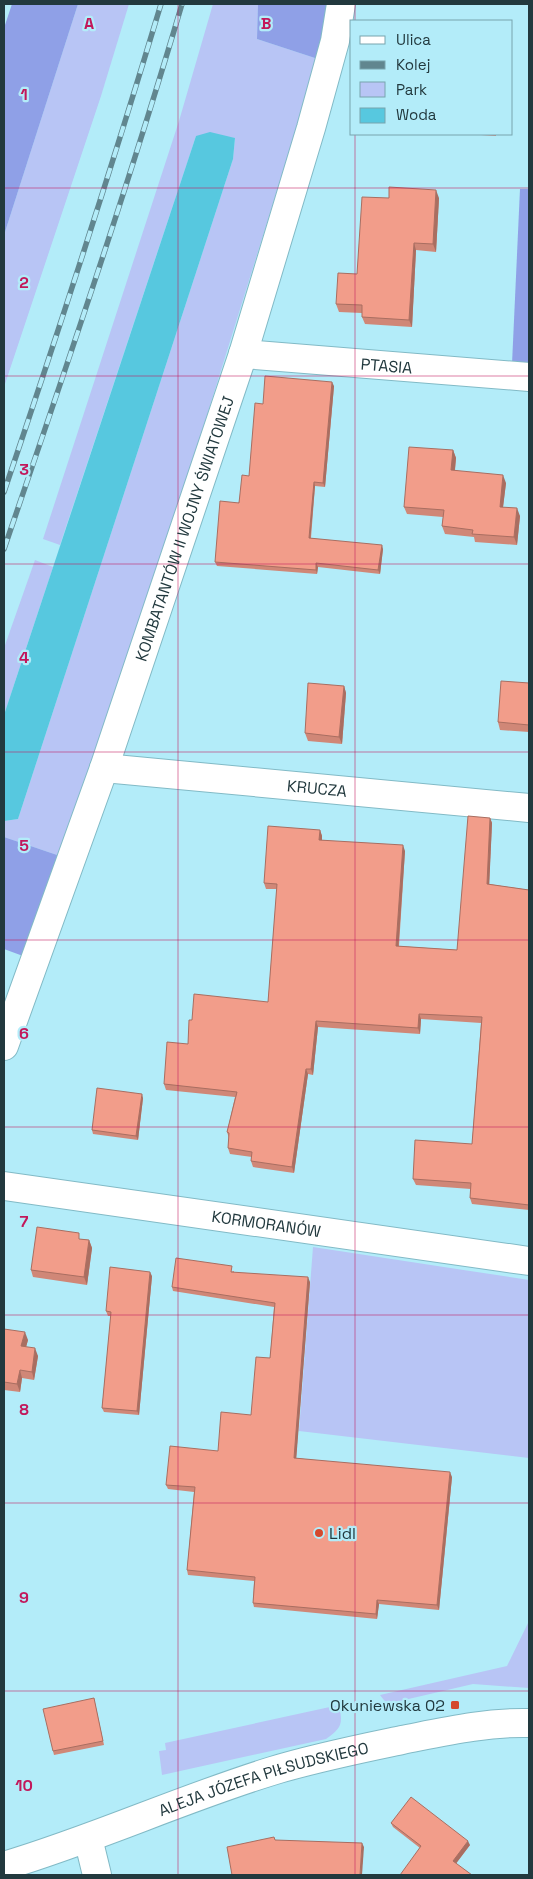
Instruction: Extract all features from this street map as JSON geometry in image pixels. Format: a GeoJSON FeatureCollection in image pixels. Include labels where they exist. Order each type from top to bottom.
{"type":"FeatureCollection","features":[{"type":"Feature","properties":{"kind":"street","name":"KOMBATANTÓW II WOJNY ŚWIATOWEJ"},"geometry":{"type":"LineString","coordinates":[[4,1046],[104,768],[243,354],[311,128],[335,41],[341,4]]}},
{"type":"Feature","properties":{"kind":"street","name":"PTASIA"},"geometry":{"type":"LineString","coordinates":[[243,354],[529,377]]}},
{"type":"Feature","properties":{"kind":"street","name":"KRUCZA"},"geometry":{"type":"LineString","coordinates":[[104,768],[529,808]]}},
{"type":"Feature","properties":{"kind":"street","name":"KORMORANÓW"},"geometry":{"type":"LineString","coordinates":[[4,1186],[529,1261]]}},
{"type":"Feature","properties":{"kind":"street","name":"ALEJA JÓZEFA PIŁSUDSKIEGO"},"geometry":{"type":"LineString","coordinates":[[4,1866],[43,1854],[186,1800],[273,1771],[364,1748],[458,1728],[529,1723]]}},
{"type":"Feature","properties":{"kind":"street"},"geometry":{"type":"LineString","coordinates":[[88,1838],[97,1875]]}},
{"type":"Feature","properties":{"kind":"green space"},"geometry":{"type":"Polygon","coordinates":[[[78,4],[129,4],[101,96],[4,387],[4,235],[78,4]]]}},
{"type":"Feature","properties":{"kind":"green space"},"geometry":{"type":"Polygon","coordinates":[[[213,4],[258,4],[257,39],[318,59],[151,595],[60,856],[4,837],[4,821],[18,819],[233,159],[235,138],[196,136],[60,545],[43,539],[179,121],[213,4]]]}},
{"type":"Feature","properties":{"kind":"green space"},"geometry":{"type":"Polygon","coordinates":[[[35,560],[53,567],[4,715],[4,648],[35,560]]]}},
{"type":"Feature","properties":{"kind":"green space"},"geometry":{"type":"Polygon","coordinates":[[[313,1247],[529,1280],[529,1458],[299,1431],[313,1247]]]}},
{"type":"Feature","properties":{"kind":"green space"},"geometry":{"type":"Polygon","coordinates":[[[529,1621],[529,1688],[473,1684],[387,1704],[380,1695],[507,1666],[529,1621]]]}},
{"type":"Feature","properties":{"kind":"green space"},"geometry":{"type":"Polygon","coordinates":[[[339,1705],[340,1725],[326,1739],[162,1775],[159,1751],[166,1750],[165,1743],[339,1705]]]}},
{"type":"Feature","properties":{"kind":"shaded area"},"geometry":{"type":"Polygon","coordinates":[[[12,4],[78,4],[4,235],[4,28],[12,4]]]}},
{"type":"Feature","properties":{"kind":"shaded area"},"geometry":{"type":"Polygon","coordinates":[[[258,4],[330,4],[318,59],[257,39],[258,4]]]}},
{"type":"Feature","properties":{"kind":"shaded area"},"geometry":{"type":"Polygon","coordinates":[[[520,189],[529,189],[529,366],[512,364],[520,189]]]}},
{"type":"Feature","properties":{"kind":"shaded area"},"geometry":{"type":"Polygon","coordinates":[[[4,837],[60,856],[23,956],[4,949],[4,837]]]}},
{"type":"Feature","properties":{"kind":"water"},"geometry":{"type":"Polygon","coordinates":[[[210,132],[235,138],[233,159],[18,819],[4,821],[4,715],[196,136],[210,132]]]}},
{"type":"Feature","properties":{"kind":"building"},"geometry":{"type":"Polygon","coordinates":[[[389,187],[436,190],[433,244],[414,243],[409,320],[362,317],[362,305],[336,304],[338,273],[357,274],[362,197],[389,198],[389,187]]]}},
{"type":"Feature","properties":{"kind":"building"},"geometry":{"type":"Polygon","coordinates":[[[265,376],[332,382],[323,483],[314,482],[309,538],[382,545],[378,570],[316,563],[316,570],[215,562],[220,501],[239,503],[242,475],[249,476],[255,403],[263,404],[265,376]]]}},
{"type":"Feature","properties":{"kind":"building"},"geometry":{"type":"Polygon","coordinates":[[[409,447],[453,450],[451,470],[503,475],[500,507],[517,508],[514,537],[472,534],[473,530],[442,526],[444,510],[404,507],[409,447]]]}},
{"type":"Feature","properties":{"kind":"building"},"geometry":{"type":"Polygon","coordinates":[[[501,681],[529,683],[529,725],[498,722],[501,681]]]}},
{"type":"Feature","properties":{"kind":"building"},"geometry":{"type":"Polygon","coordinates":[[[308,683],[344,686],[339,737],[305,733],[308,683]]]}},
{"type":"Feature","properties":{"kind":"building"},"geometry":{"type":"Polygon","coordinates":[[[468,816],[490,818],[487,884],[529,890],[529,1205],[470,1198],[471,1183],[413,1179],[415,1140],[472,1144],[482,1017],[419,1014],[418,1028],[316,1021],[311,1069],[306,1069],[292,1167],[251,1161],[252,1152],[228,1148],[229,1133],[227,1132],[237,1092],[164,1084],[167,1042],[188,1044],[189,1020],[192,1020],[194,994],[268,1002],[277,884],[264,883],[268,826],[320,830],[319,840],[403,845],[396,946],[457,950],[468,816]]]}},
{"type":"Feature","properties":{"kind":"building"},"geometry":{"type":"Polygon","coordinates":[[[97,1088],[142,1094],[136,1136],[92,1130],[97,1088]]]}},
{"type":"Feature","properties":{"kind":"building"},"geometry":{"type":"Polygon","coordinates":[[[37,1227],[79,1233],[79,1239],[89,1240],[84,1277],[31,1270],[37,1227]]]}},
{"type":"Feature","properties":{"kind":"building","name":"Lidl"},"geometry":{"type":"Polygon","coordinates":[[[176,1258],[232,1266],[231,1272],[308,1277],[294,1458],[450,1472],[437,1605],[377,1600],[376,1614],[253,1603],[255,1577],[187,1570],[195,1487],[166,1485],[170,1446],[218,1451],[221,1412],[251,1415],[256,1357],[270,1358],[275,1303],[172,1287],[176,1258]]]}},
{"type":"Feature","properties":{"kind":"building"},"geometry":{"type":"Polygon","coordinates":[[[110,1267],[150,1272],[137,1411],[102,1408],[111,1312],[106,1311],[110,1267]]]}},
{"type":"Feature","properties":{"kind":"building"},"geometry":{"type":"Polygon","coordinates":[[[4,1329],[25,1332],[21,1346],[35,1348],[32,1372],[20,1370],[17,1384],[4,1382],[4,1329]]]}},
{"type":"Feature","properties":{"kind":"building"},"geometry":{"type":"Polygon","coordinates":[[[94,1698],[103,1741],[53,1751],[43,1709],[94,1698]]]}},
{"type":"Feature","properties":{"kind":"building"},"geometry":{"type":"Polygon","coordinates":[[[411,1797],[468,1841],[453,1861],[472,1875],[400,1875],[421,1846],[391,1823],[411,1797]]]}},
{"type":"Feature","properties":{"kind":"building"},"geometry":{"type":"Polygon","coordinates":[[[274,1837],[275,1840],[362,1843],[360,1875],[232,1875],[227,1847],[274,1837]]]}},
{"type":"Feature","properties":{"kind":"railway"},"geometry":{"type":"LineString","coordinates":[[4,492],[85,248],[161,4]]}},
{"type":"Feature","properties":{"kind":"railway"},"geometry":{"type":"LineString","coordinates":[[4,549],[118,209],[182,4]]}},
{"type":"Feature","properties":{"kind":"place","name":"Lidl"},"geometry":{"type":"Point","coordinates":[319,1533]}},
{"type":"Feature","properties":{"kind":"place","name":"Okuniewska 02"},"geometry":{"type":"Point","coordinates":[455,1705]}}]}
